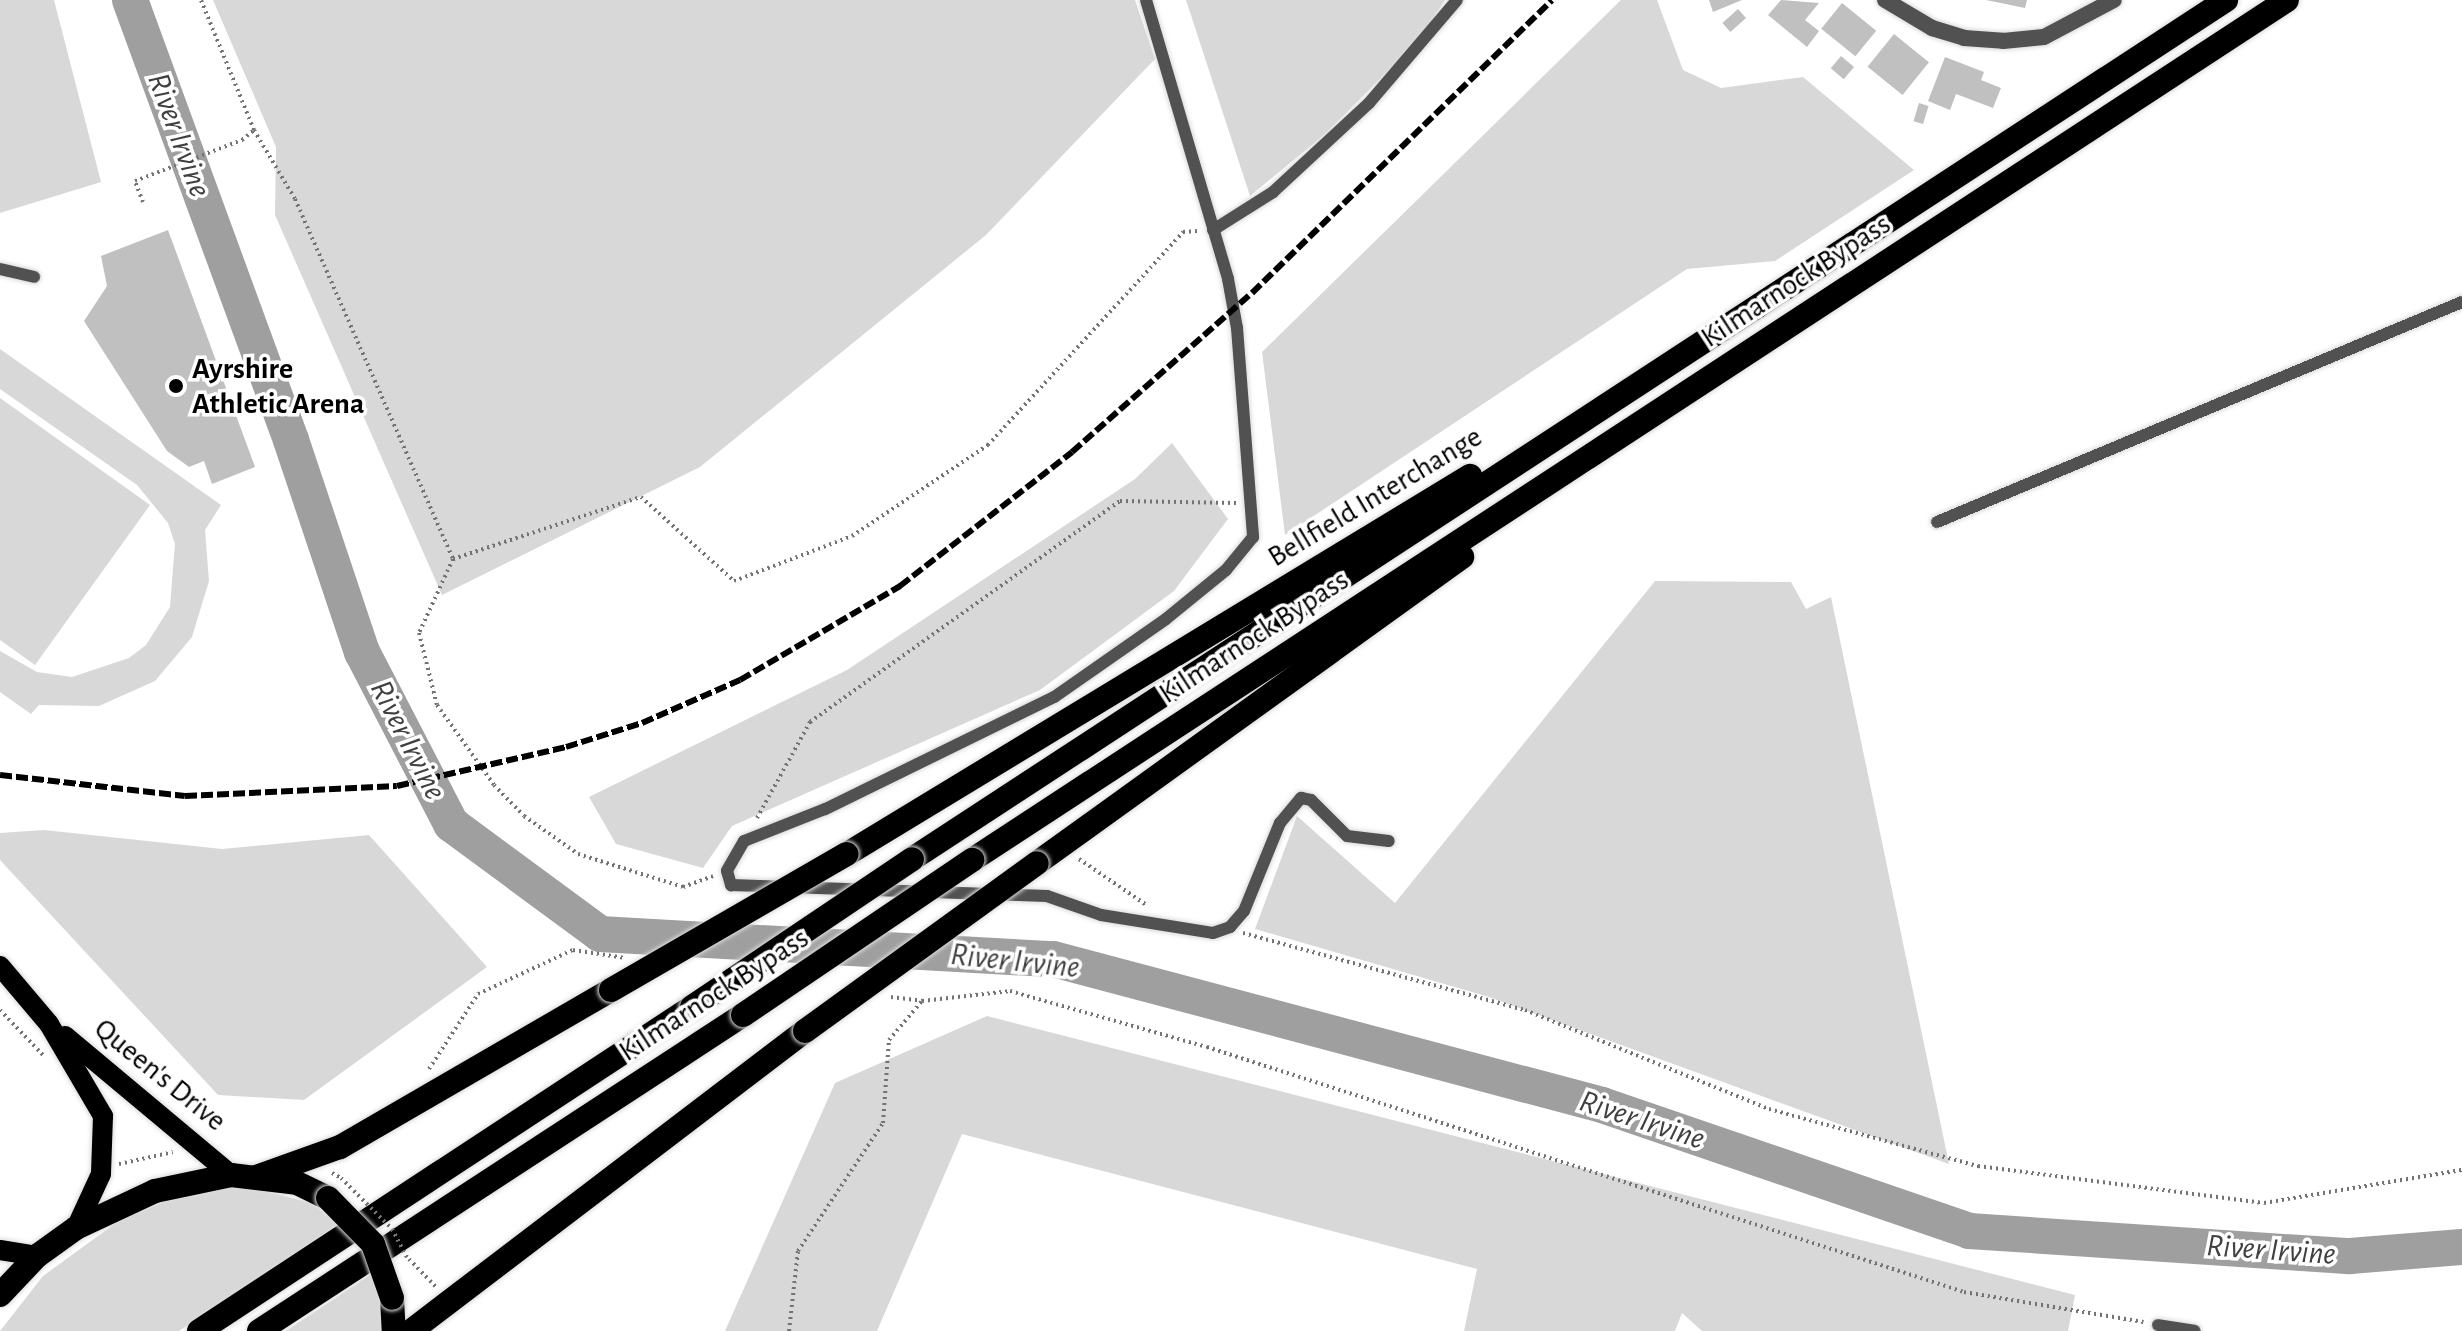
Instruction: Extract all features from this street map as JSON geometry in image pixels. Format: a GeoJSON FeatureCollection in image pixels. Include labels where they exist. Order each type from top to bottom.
{"type":"FeatureCollection","features":[{"type":"Feature","properties":{"kind":"highway","name":"Kilmarnock Bypass"},"geometry":{"type":"LineString","coordinates":[[199,1331],[912,859],[2226,0]]}},
{"type":"Feature","properties":{"kind":"highway","name":"Kilmarnock Bypass"},"geometry":{"type":"LineString","coordinates":[[259,1331],[1749,350],[2287,0]]}},
{"type":"Feature","properties":{"kind":"highway","name":"Bellfield Interchange"},"geometry":{"type":"LineString","coordinates":[[244,1176],[340,1147],[847,854],[1056,730],[1425,502],[1731,324]]}},
{"type":"Feature","properties":{"kind":"highway"},"geometry":{"type":"LineString","coordinates":[[411,1331],[805,1031],[1749,350]]}},
{"type":"Feature","properties":{"kind":"highway"},"geometry":{"type":"LineString","coordinates":[[0,1295],[37,1256],[76,1228],[155,1191],[244,1176],[297,1183],[328,1198],[373,1244],[392,1298],[394,1331]]}},
{"type":"Feature","properties":{"kind":"main road","name":"Queen's Drive"},"geometry":{"type":"LineString","coordinates":[[0,966],[49,1024],[90,1089],[106,1133],[101,1174],[76,1228]]}},
{"type":"Feature","properties":{"kind":"main road","name":"Queen's Drive"},"geometry":{"type":"LineString","coordinates":[[49,1024],[244,1176]]}},
{"type":"Feature","properties":{"kind":"main road"},"geometry":{"type":"LineString","coordinates":[[0,1250],[37,1256]]}},
{"type":"Feature","properties":{"kind":"street"},"geometry":{"type":"LineString","coordinates":[[1885,0],[1932,28],[1964,38],[2003,41],[2044,37],[2114,0]]}},
{"type":"Feature","properties":{"kind":"lane"},"geometry":{"type":"LineString","coordinates":[[1146,0],[1213,230],[1237,328],[1253,537],[1226,570],[1054,697],[825,809],[744,841],[727,871],[731,885],[1047,896],[1101,915],[1213,933],[1226,929],[1244,911],[1280,823],[1301,798],[1311,800],[1347,836],[1389,841]]}},
{"type":"Feature","properties":{"kind":"lane"},"geometry":{"type":"LineString","coordinates":[[1213,230],[1273,192],[1359,113],[1457,0]]}},
{"type":"Feature","properties":{"kind":"lane"},"geometry":{"type":"LineString","coordinates":[[0,269],[34,277]]}},
{"type":"Feature","properties":{"kind":"lane"},"geometry":{"type":"LineString","coordinates":[[1937,522],[2462,302]]}},
{"type":"Feature","properties":{"kind":"lane"},"geometry":{"type":"LineString","coordinates":[[2158,1325],[2195,1331]]}},
{"type":"Feature","properties":{"kind":"path"},"geometry":{"type":"LineString","coordinates":[[201,0],[254,130],[295,199],[453,559]]}},
{"type":"Feature","properties":{"kind":"path"},"geometry":{"type":"LineString","coordinates":[[143,202],[135,181],[242,140],[254,130]]}},
{"type":"Feature","properties":{"kind":"path"},"geometry":{"type":"LineString","coordinates":[[727,871],[683,887],[578,854],[524,816],[494,785],[437,705],[419,633],[453,559],[641,497],[734,581],[852,536],[988,445],[1183,232],[1213,230]]}},
{"type":"Feature","properties":{"kind":"path"},"geometry":{"type":"LineString","coordinates":[[744,841],[810,722],[1120,501],[1161,498],[1252,504]]}},
{"type":"Feature","properties":{"kind":"path"},"geometry":{"type":"LineString","coordinates":[[1075,856],[1181,928]]}},
{"type":"Feature","properties":{"kind":"path"},"geometry":{"type":"LineString","coordinates":[[1226,929],[1525,1010],[1769,1109],[1978,1166],[2264,1203],[2462,1170]]}},
{"type":"Feature","properties":{"kind":"path"},"geometry":{"type":"LineString","coordinates":[[789,1331],[798,1251],[883,1123],[889,1040],[922,1001],[1010,991],[1207,1047],[1964,1292],[2158,1325]]}},
{"type":"Feature","properties":{"kind":"shaded area"},"geometry":{"type":"Polygon","coordinates":[[[0,0],[54,0],[101,182],[0,213],[0,0]]]}},
{"type":"Feature","properties":{"kind":"shaded area"},"geometry":{"type":"Polygon","coordinates":[[[213,0],[1135,0],[1155,59],[986,235],[700,467],[442,595],[275,215],[276,147],[213,0]]]}},
{"type":"Feature","properties":{"kind":"shaded area"},"geometry":{"type":"Polygon","coordinates":[[[1186,0],[1445,0],[1418,41],[1325,134],[1250,196],[1186,0]]]}},
{"type":"Feature","properties":{"kind":"shaded area"},"geometry":{"type":"Polygon","coordinates":[[[1621,0],[1657,0],[1683,70],[1721,88],[1803,77],[1914,170],[1775,261],[1687,269],[1285,535],[1262,352],[1621,0]]]}},
{"type":"Feature","properties":{"kind":"shaded area"},"geometry":{"type":"Polygon","coordinates":[[[0,349],[221,505],[205,530],[209,581],[192,637],[155,681],[99,706],[39,705],[31,714],[0,692],[0,651],[37,672],[72,677],[129,658],[146,645],[170,607],[175,544],[168,523],[137,485],[0,389],[0,349]]]}},
{"type":"Feature","properties":{"kind":"shaded area"},"geometry":{"type":"Polygon","coordinates":[[[0,398],[150,505],[35,665],[0,640],[0,398]]]}},
{"type":"Feature","properties":{"kind":"shaded area"},"geometry":{"type":"Polygon","coordinates":[[[1172,443],[1228,519],[1174,591],[1040,690],[732,826],[703,868],[616,844],[589,797],[847,670],[1135,479],[1172,443]]]}},
{"type":"Feature","properties":{"kind":"shaded area"},"geometry":{"type":"Polygon","coordinates":[[[1655,581],[1791,582],[1806,609],[1831,597],[1949,1164],[1489,997],[1255,929],[1297,816],[1395,903],[1655,581]]]}},
{"type":"Feature","properties":{"kind":"shaded area"},"geometry":{"type":"Polygon","coordinates":[[[44,830],[222,849],[369,835],[487,967],[304,1100],[218,1095],[0,860],[0,833],[44,830]]]}},
{"type":"Feature","properties":{"kind":"shaded area"},"geometry":{"type":"Polygon","coordinates":[[[987,1016],[2075,1295],[2068,1331],[1702,1331],[1682,1313],[1675,1331],[1464,1331],[1477,1269],[962,1134],[877,1331],[725,1331],[835,1083],[987,1016]]]}},
{"type":"Feature","properties":{"kind":"shaded area"},"geometry":{"type":"Polygon","coordinates":[[[246,1186],[311,1203],[339,1224],[179,1331],[0,1331],[43,1276],[120,1220],[186,1193],[246,1186]]]}},
{"type":"Feature","properties":{"kind":"shaded area"},"geometry":{"type":"Polygon","coordinates":[[[373,1273],[381,1295],[382,1331],[286,1331],[373,1273]]]}},
{"type":"Feature","properties":{"kind":"building"},"geometry":{"type":"Polygon","coordinates":[[[1709,0],[1742,0],[1713,12],[1709,0]]]}},
{"type":"Feature","properties":{"kind":"building"},"geometry":{"type":"Polygon","coordinates":[[[1781,0],[1819,3],[1805,20],[1819,31],[1807,47],[1768,15],[1781,0]]]}},
{"type":"Feature","properties":{"kind":"building"},"geometry":{"type":"Polygon","coordinates":[[[1986,0],[2027,0],[2025,8],[1986,0]]]}},
{"type":"Feature","properties":{"kind":"building"},"geometry":{"type":"Polygon","coordinates":[[[1842,3],[1876,31],[1855,56],[1821,29],[1842,3]]]}},
{"type":"Feature","properties":{"kind":"building"},"geometry":{"type":"Polygon","coordinates":[[[1738,9],[1746,18],[1730,32],[1722,23],[1738,9]]]}},
{"type":"Feature","properties":{"kind":"building"},"geometry":{"type":"Polygon","coordinates":[[[1894,34],[1929,62],[1903,95],[1868,67],[1894,34]]]}},
{"type":"Feature","properties":{"kind":"building"},"geometry":{"type":"Polygon","coordinates":[[[1841,56],[1854,67],[1844,79],[1831,68],[1841,56]]]}},
{"type":"Feature","properties":{"kind":"building"},"geometry":{"type":"Polygon","coordinates":[[[1945,57],[1984,72],[1981,80],[2001,88],[1993,108],[1956,94],[1950,110],[1928,101],[1945,57]]]}},
{"type":"Feature","properties":{"kind":"building"},"geometry":{"type":"Polygon","coordinates":[[[1919,103],[1929,106],[1923,124],[1913,121],[1919,103]]]}},
{"type":"Feature","properties":{"kind":"building","name":"Ayrshire Athletic Arena"},"geometry":{"type":"Polygon","coordinates":[[[168,230],[255,467],[212,484],[204,461],[189,467],[167,451],[84,321],[107,286],[101,256],[168,230]]]}},
{"type":"Feature","properties":{"kind":"waterway","name":"River Irvine"},"geometry":{"type":"LineString","coordinates":[[130,0],[291,440],[362,652],[451,824],[600,934],[1053,959],[1602,1105],[1969,1231],[2350,1256],[2462,1247]]}},
{"type":"Feature","properties":{"kind":"railway"},"geometry":{"type":"LineString","coordinates":[[0,775],[185,796],[397,786],[566,747],[642,723],[740,680],[900,586],[1072,452],[1252,293],[1552,0]]}},
{"type":"Feature","properties":{"kind":"place","name":"Ayrshire Athletic Arena"},"geometry":{"type":"Point","coordinates":[176,386]}}]}
